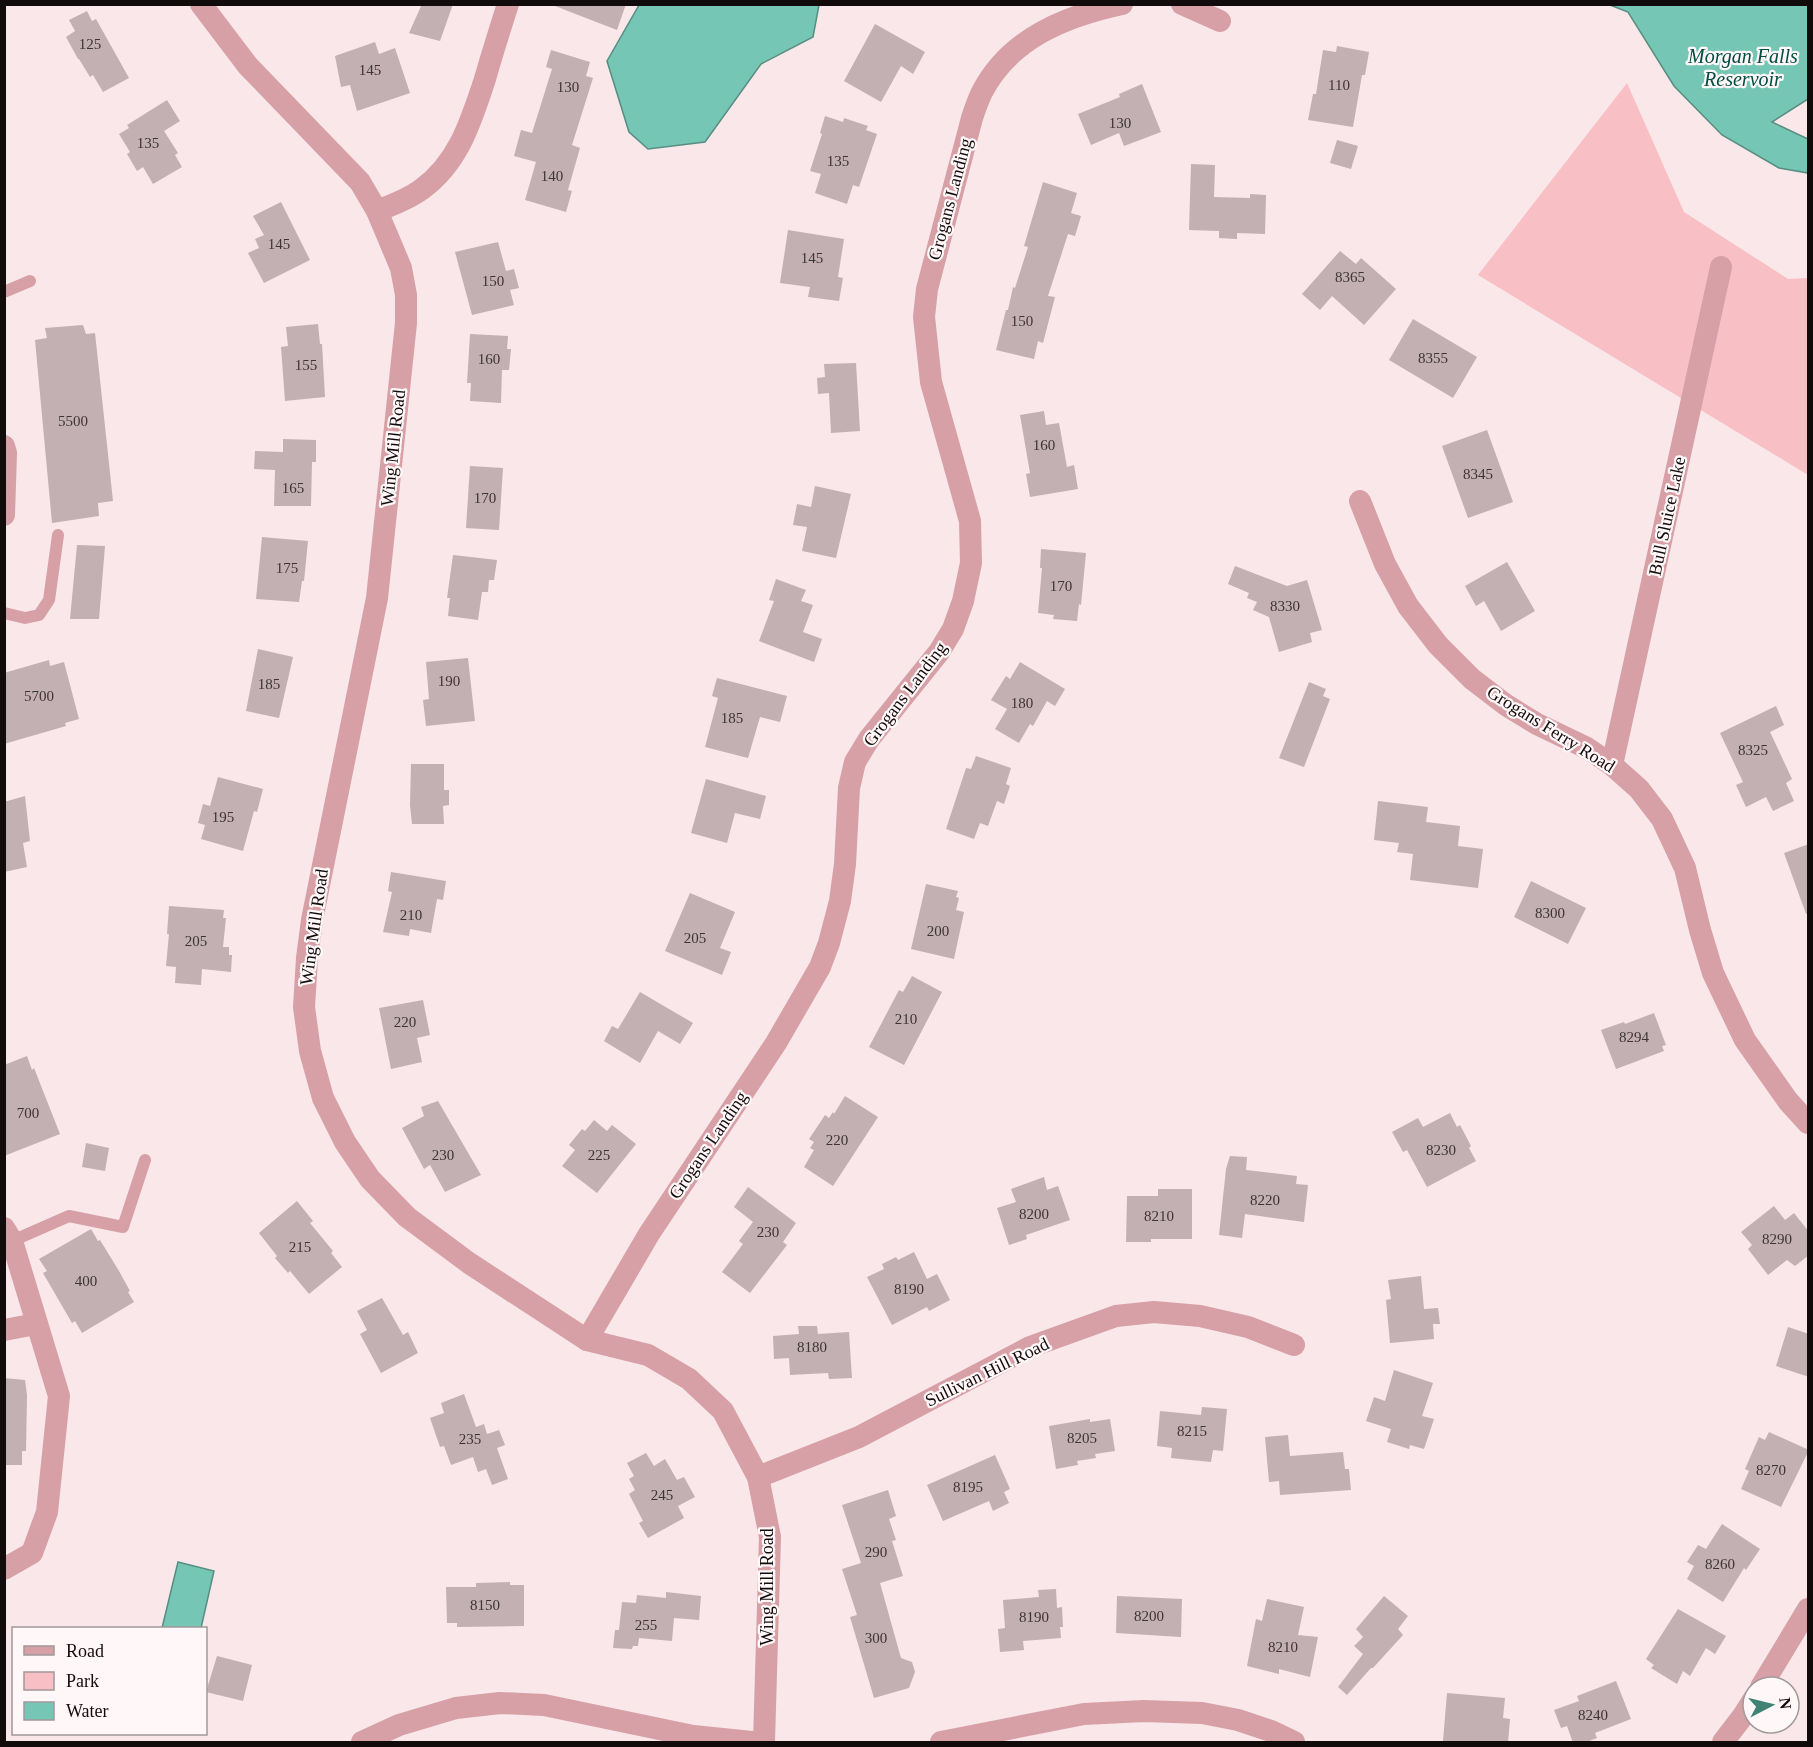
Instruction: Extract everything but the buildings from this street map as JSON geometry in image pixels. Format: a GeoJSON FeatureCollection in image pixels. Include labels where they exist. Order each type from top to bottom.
{"type":"FeatureCollection","features":[{"type":"Feature","properties":{"kind":"street","name":"Wing Mill Road"},"geometry":{"type":"LineString","coordinates":[[201,4],[248,66],[360,182],[377,210],[401,268],[406,295],[406,323],[377,598],[308,948],[304,1007],[309,1051],[323,1098],[345,1143],[370,1179],[407,1217],[469,1263],[587,1340],[648,1355],[689,1379],[723,1410],[758,1477],[770,1537],[764,1743]]}},
{"type":"Feature","properties":{"kind":"street"},"geometry":{"type":"LineString","coordinates":[[377,210],[398,203],[422,189],[443,171],[459,148],[471,123],[508,4]]}},
{"type":"Feature","properties":{"kind":"street","name":"Grogans Landing"},"geometry":{"type":"LineString","coordinates":[[587,1340],[649,1234],[776,1043],[816,975],[829,943],[840,901],[845,864],[849,788],[855,762],[869,739],[939,652],[963,602],[971,563],[970,521],[931,382],[924,317],[927,289],[972,118],[981,92],[997,67],[1024,41],[1056,24],[1093,10],[1122,4]]}},
{"type":"Feature","properties":{"kind":"street"},"geometry":{"type":"LineString","coordinates":[[1182,4],[1220,21]]}},
{"type":"Feature","properties":{"kind":"street","name":"Bull Sluice Lake"},"geometry":{"type":"LineString","coordinates":[[1612,765],[1721,267]]}},
{"type":"Feature","properties":{"kind":"street"},"geometry":{"type":"LineString","coordinates":[[4,446],[6,453],[4,514]]}},
{"type":"Feature","properties":{"kind":"street","name":"Grogans Ferry Road"},"geometry":{"type":"LineString","coordinates":[[1360,501],[1385,564],[1408,606],[1438,645],[1472,679],[1506,705],[1537,724],[1587,748],[1612,765],[1639,789],[1662,819],[1685,868],[1713,973],[1745,1040],[1788,1101],[1809,1123]]}},
{"type":"Feature","properties":{"kind":"street"},"geometry":{"type":"LineString","coordinates":[[4,1569],[32,1553],[47,1512],[59,1396],[8,1235]]}},
{"type":"Feature","properties":{"kind":"street","name":"Sullivan Hill Road"},"geometry":{"type":"LineString","coordinates":[[758,1477],[859,1437],[1030,1347],[1116,1316],[1154,1312],[1200,1316],[1248,1327],[1294,1345]]}},
{"type":"Feature","properties":{"kind":"street"},"geometry":{"type":"LineString","coordinates":[[4,1330],[36,1324]]}},
{"type":"Feature","properties":{"kind":"street"},"geometry":{"type":"LineString","coordinates":[[1768,1675],[1809,1609]]}},
{"type":"Feature","properties":{"kind":"street"},"geometry":{"type":"LineString","coordinates":[[362,1743],[399,1725],[456,1708],[500,1703],[544,1705],[693,1736],[752,1743]]}},
{"type":"Feature","properties":{"kind":"street"},"geometry":{"type":"LineString","coordinates":[[941,1743],[1084,1714],[1144,1711],[1202,1713],[1238,1720],[1271,1731],[1294,1743]]}},
{"type":"Feature","properties":{"kind":"street"},"geometry":{"type":"LineString","coordinates":[[1723,1743],[1741,1719]]}},
{"type":"Feature","properties":{"kind":"lane"},"geometry":{"type":"LineString","coordinates":[[4,292],[30,281]]}},
{"type":"Feature","properties":{"kind":"lane"},"geometry":{"type":"LineString","coordinates":[[4,613],[25,618],[39,615],[49,600],[58,535]]}},
{"type":"Feature","properties":{"kind":"lane"},"geometry":{"type":"LineString","coordinates":[[8,1235],[69,1216],[123,1227],[145,1160]]}},
{"type":"Feature","properties":{"kind":"green space"},"geometry":{"type":"Polygon","coordinates":[[[1627,83],[1684,212],[1788,279],[1808,278],[1808,475],[1478,275],[1627,83]]]}},
{"type":"Feature","properties":{"kind":"water"},"geometry":{"type":"Polygon","coordinates":[[[639,5],[819,5],[813,37],[761,64],[705,142],[648,149],[629,132],[607,61],[639,5]]]}},
{"type":"Feature","properties":{"kind":"water","name":"Morgan Falls Reservoir"},"geometry":{"type":"Polygon","coordinates":[[[1610,5],[1808,5],[1808,99],[1772,122],[1808,139],[1808,173],[1779,168],[1722,135],[1674,86],[1628,12],[1610,5]]]}},
{"type":"Feature","properties":{"kind":"water"},"geometry":{"type":"Polygon","coordinates":[[[178,1562],[214,1571],[201,1627],[162,1627],[178,1562]]]}}]}
